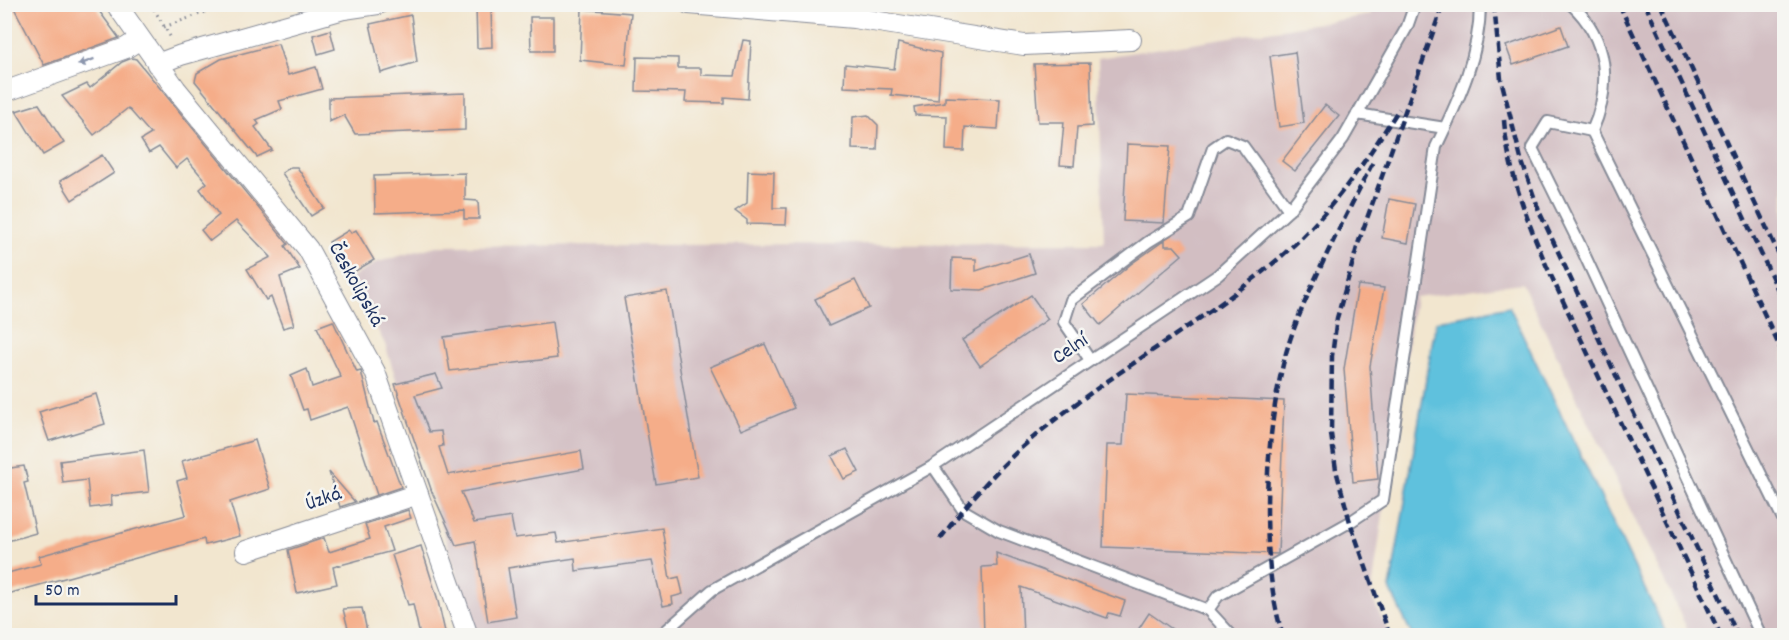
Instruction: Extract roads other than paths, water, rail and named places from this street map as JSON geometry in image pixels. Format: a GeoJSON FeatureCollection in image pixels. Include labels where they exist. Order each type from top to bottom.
{"type":"FeatureCollection","features":[{"type":"Feature","properties":{"kind":"street","name":"Českolipská"},"geometry":{"type":"LineString","coordinates":[[116,4],[157,64],[308,249],[375,372],[468,636]]}},
{"type":"Feature","properties":{"kind":"street"},"geometry":{"type":"LineString","coordinates":[[689,4],[859,11],[1024,45],[1131,40]]}},
{"type":"Feature","properties":{"kind":"street"},"geometry":{"type":"LineString","coordinates":[[157,64],[181,55],[344,9],[376,5]]}},
{"type":"Feature","properties":{"kind":"street"},"geometry":{"type":"LineString","coordinates":[[4,92],[126,48],[140,39]]}},
{"type":"Feature","properties":{"kind":"street","name":"Úzká"},"geometry":{"type":"LineString","coordinates":[[246,551],[418,494]]}},
{"type":"Feature","properties":{"kind":"lane","name":"Celní"},"geometry":{"type":"LineString","coordinates":[[660,636],[712,590],[933,466],[1218,275],[1289,210],[1343,139],[1407,27],[1414,4]]}},
{"type":"Feature","properties":{"kind":"lane"},"geometry":{"type":"LineString","coordinates":[[1208,610],[1218,596],[1350,522],[1383,500],[1436,147],[1477,45],[1480,4]]}},
{"type":"Feature","properties":{"kind":"lane"},"geometry":{"type":"LineString","coordinates":[[1571,4],[1580,13],[1599,42],[1606,69],[1602,108],[1592,131],[1785,521]]}},
{"type":"Feature","properties":{"kind":"lane"},"geometry":{"type":"LineString","coordinates":[[1357,114],[1445,128]]}},
{"type":"Feature","properties":{"kind":"lane"},"geometry":{"type":"LineString","coordinates":[[1592,131],[1548,122],[1532,148],[1579,243],[1761,636]]}},
{"type":"Feature","properties":{"kind":"lane"},"geometry":{"type":"LineString","coordinates":[[1090,360],[1064,322],[1071,300],[1148,242],[1189,216],[1213,148],[1226,139],[1244,146],[1289,210]]}},
{"type":"Feature","properties":{"kind":"lane"},"geometry":{"type":"LineString","coordinates":[[933,466],[963,510],[999,531],[1208,610],[1232,636]]}},
{"type":"Feature","properties":{"kind":"water"},"geometry":{"type":"Polygon","coordinates":[[[1509,306],[1667,635],[1412,635],[1390,589],[1436,321],[1509,306]]]}},
{"type":"Feature","properties":{"kind":"railway"},"geometry":{"type":"LineString","coordinates":[[1390,636],[1350,522],[1336,470],[1331,434],[1332,356],[1337,318],[1358,244],[1443,4]]}},
{"type":"Feature","properties":{"kind":"railway"},"geometry":{"type":"LineString","coordinates":[[1494,4],[1501,79],[1521,159],[1539,211],[1738,636]]}},
{"type":"Feature","properties":{"kind":"railway"},"geometry":{"type":"LineString","coordinates":[[1619,4],[1784,356]]}},
{"type":"Feature","properties":{"kind":"railway"},"geometry":{"type":"LineString","coordinates":[[1645,4],[1784,303]]}},
{"type":"Feature","properties":{"kind":"railway"},"geometry":{"type":"LineString","coordinates":[[1661,4],[1784,265]]}},
{"type":"Feature","properties":{"kind":"railway"},"geometry":{"type":"LineString","coordinates":[[940,539],[984,485],[1035,436],[1094,390],[1218,306],[1296,243],[1344,189],[1399,109]]}},
{"type":"Feature","properties":{"kind":"railway"},"geometry":{"type":"LineString","coordinates":[[1504,120],[1514,177],[1547,267],[1721,636]]}},
{"type":"Feature","properties":{"kind":"railway"},"geometry":{"type":"LineString","coordinates":[[1283,636],[1275,603],[1267,523],[1271,437],[1276,396],[1295,326],[1332,243],[1373,162]]}}]}
